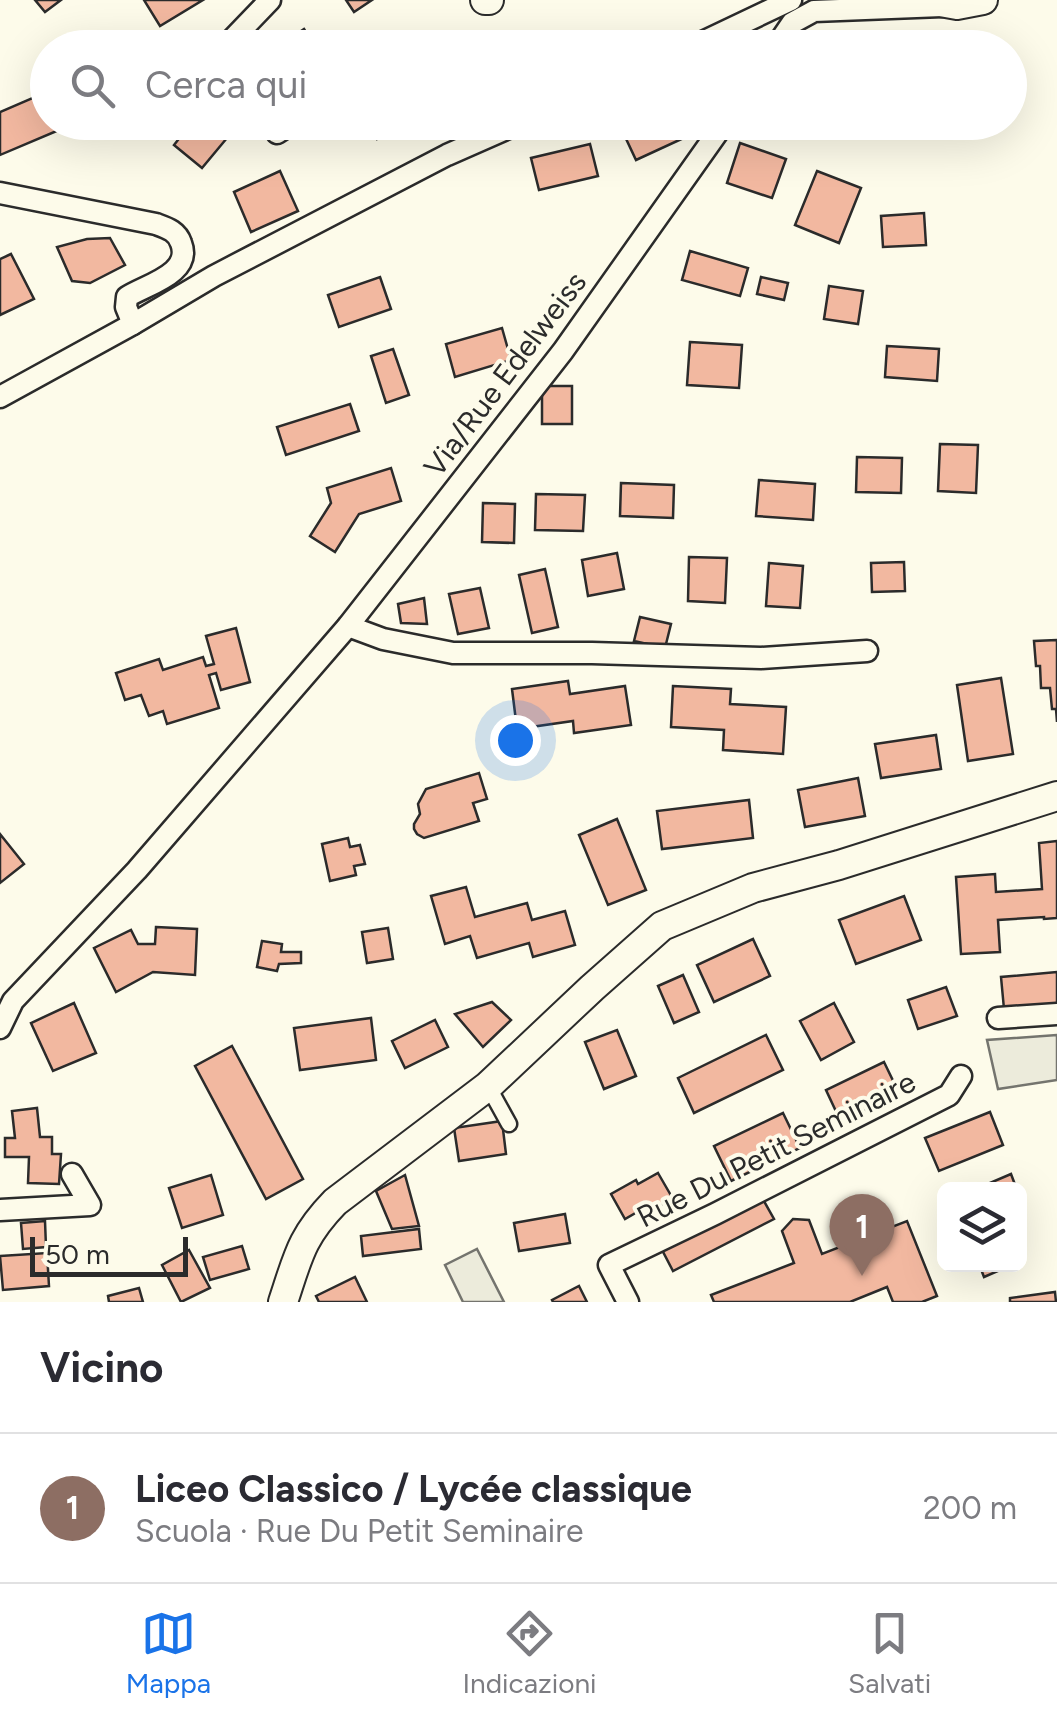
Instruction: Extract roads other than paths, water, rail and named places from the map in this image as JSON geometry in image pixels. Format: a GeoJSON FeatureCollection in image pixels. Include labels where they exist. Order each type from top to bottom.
{"type":"FeatureCollection","features":[{"type":"Feature","properties":{"kind":"main road"},"geometry":{"type":"LineString","coordinates":[[284,1302],[301,1246],[315,1223],[336,1202],[488,1086],[662,926],[753,888],[1057,796]]}},
{"type":"Feature","properties":{"kind":"street"},"geometry":{"type":"LineString","coordinates":[[241,30],[270,0]]}},
{"type":"Feature","properties":{"kind":"street"},"geometry":{"type":"LineString","coordinates":[[726,30],[781,3],[810,0]]}},
{"type":"Feature","properties":{"kind":"street"},"geometry":{"type":"LineString","coordinates":[[787,30],[814,11],[898,9],[956,2]]}},
{"type":"Feature","properties":{"kind":"street"},"geometry":{"type":"LineString","coordinates":[[0,398],[214,276],[481,140]]}},
{"type":"Feature","properties":{"kind":"street","name":"Via/Rue Edelweiss"},"geometry":{"type":"LineString","coordinates":[[0,1028],[12,1001],[137,870],[348,626],[563,352],[713,140]]}},
{"type":"Feature","properties":{"kind":"street"},"geometry":{"type":"LineString","coordinates":[[0,192],[156,224],[169,228],[180,238],[184,251],[181,264],[170,275],[127,297],[126,307],[134,324]]}},
{"type":"Feature","properties":{"kind":"street"},"geometry":{"type":"LineString","coordinates":[[348,626],[383,639],[453,653],[762,658],[867,651]]}},
{"type":"Feature","properties":{"kind":"street"},"geometry":{"type":"LineString","coordinates":[[998,1018],[1057,1014]]}},
{"type":"Feature","properties":{"kind":"street","name":"Rue Du Petit Seminaire"},"geometry":{"type":"LineString","coordinates":[[628,1302],[609,1265],[950,1095],[961,1076]]}},
{"type":"Feature","properties":{"kind":"street"},"geometry":{"type":"LineString","coordinates":[[488,1086],[508,1124]]}},
{"type":"Feature","properties":{"kind":"street"},"geometry":{"type":"LineString","coordinates":[[0,1210],[90,1206],[72,1174]]}},
{"type":"Feature","properties":{"kind":"place","name":"Liceo Classico / Lycée classique"},"geometry":{"type":"Point","coordinates":[862,1276]}}]}
